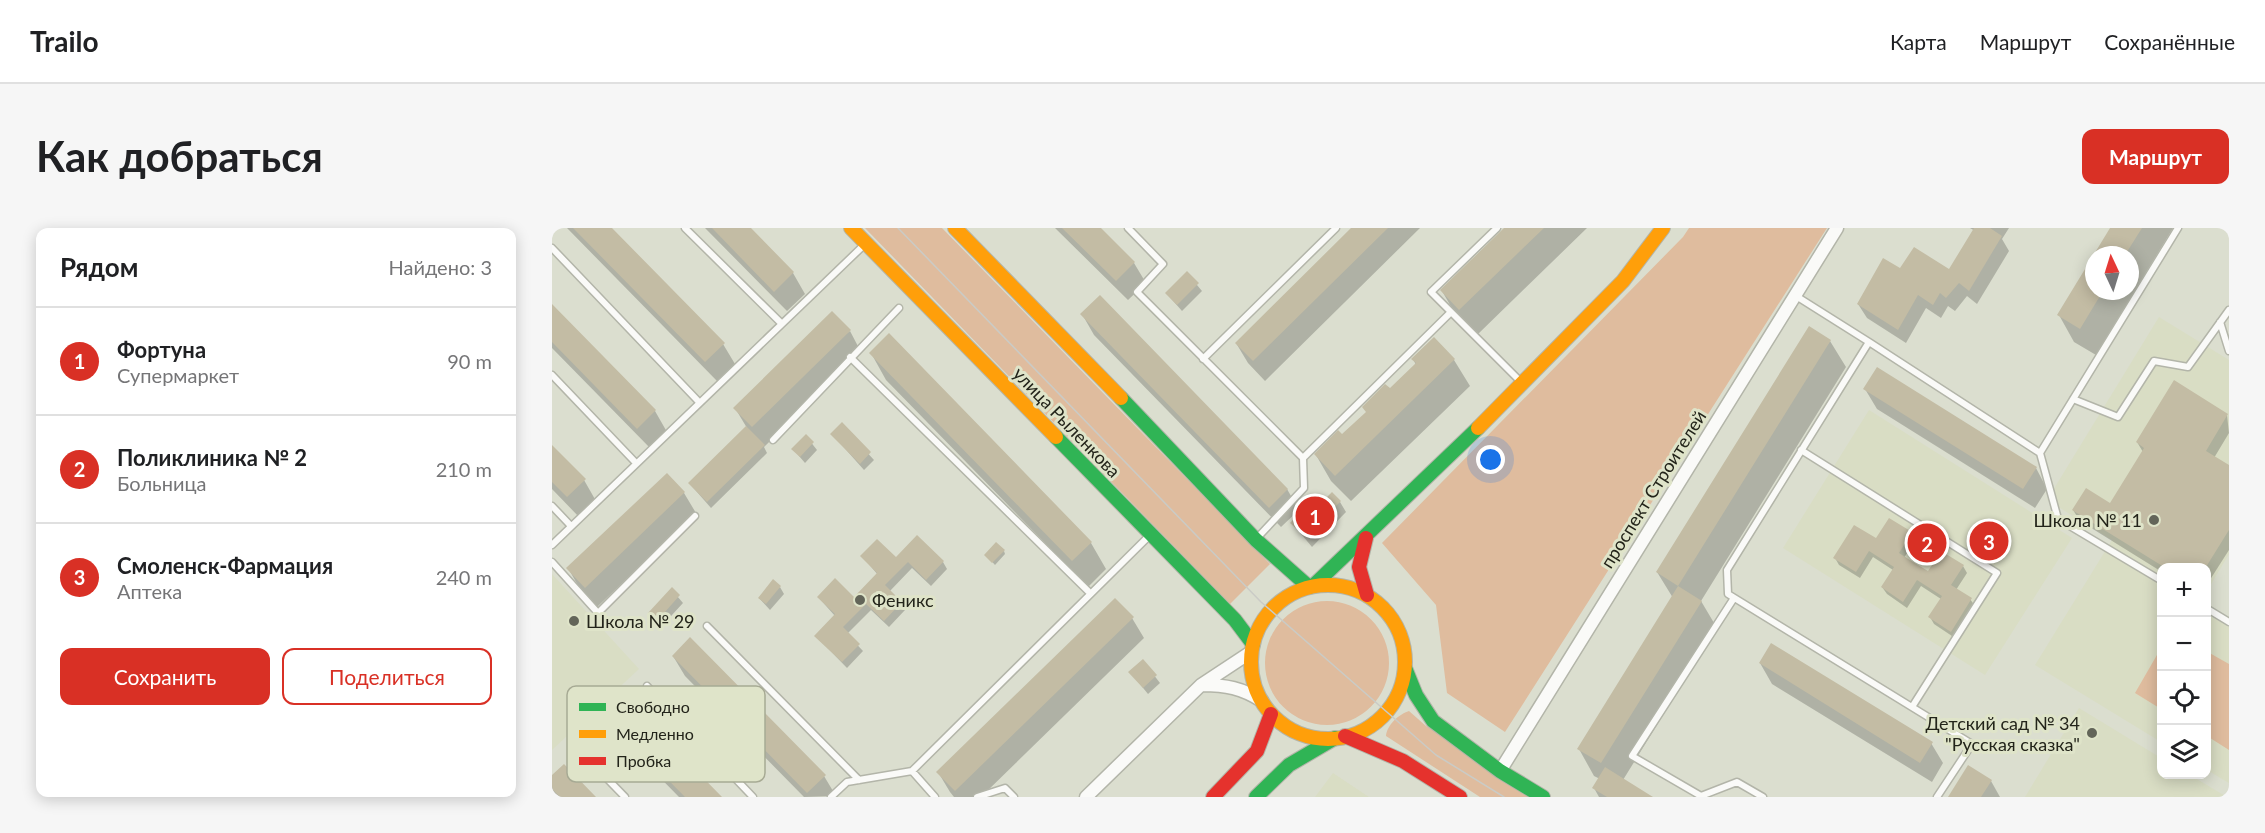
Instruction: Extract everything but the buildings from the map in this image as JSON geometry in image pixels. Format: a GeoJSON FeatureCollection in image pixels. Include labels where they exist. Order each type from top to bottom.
{"type":"FeatureCollection","features":[{"type":"Feature","properties":{"kind":"main road","name":"улица Рыленкова"},"geometry":{"type":"LineString","coordinates":[[851,228],[1235,620],[1252,649]]}},
{"type":"Feature","properties":{"kind":"main road"},"geometry":{"type":"LineString","coordinates":[[955,228],[1225,505],[1256,540],[1311,587]]}},
{"type":"Feature","properties":{"kind":"main road"},"geometry":{"type":"LineString","coordinates":[[1311,587],[1524,384],[1623,281],[1663,228]]}},
{"type":"Feature","properties":{"kind":"main road"},"geometry":{"type":"LineString","coordinates":[[1366,536],[1359,561],[1359,577],[1367,596]]}},
{"type":"Feature","properties":{"kind":"main road"},"geometry":{"type":"LineString","coordinates":[[1460,797],[1403,761],[1340,737],[1312,737],[1290,729],[1271,714],[1262,701],[1253,678],[1252,649],[1258,630],[1270,610],[1288,596],[1311,587],[1331,585],[1350,588],[1367,596],[1384,609],[1396,626],[1403,646],[1405,668],[1416,695],[1433,721],[1500,771],[1543,797]]}},
{"type":"Feature","properties":{"kind":"main road"},"geometry":{"type":"LineString","coordinates":[[1256,797],[1289,765],[1340,737],[1364,729],[1386,712],[1399,691],[1405,668]]}},
{"type":"Feature","properties":{"kind":"main road"},"geometry":{"type":"LineString","coordinates":[[1213,797],[1259,751],[1268,733],[1271,714]]}},
{"type":"Feature","properties":{"kind":"street","name":"проспект Строителей"},"geometry":{"type":"LineString","coordinates":[[1500,771],[1837,228]]}},
{"type":"Feature","properties":{"kind":"street"},"geometry":{"type":"LineString","coordinates":[[1086,797],[1201,685],[1252,649]]}},
{"type":"Feature","properties":{"kind":"street"},"geometry":{"type":"LineString","coordinates":[[1201,685],[1226,685],[1245,690],[1262,701]]}},
{"type":"Feature","properties":{"kind":"lane"},"geometry":{"type":"LineString","coordinates":[[685,228],[781,323]]}},
{"type":"Feature","properties":{"kind":"lane"},"geometry":{"type":"LineString","coordinates":[[1128,228],[1163,264],[1137,292],[1303,458],[1304,488],[1256,540]]}},
{"type":"Feature","properties":{"kind":"lane"},"geometry":{"type":"LineString","coordinates":[[1203,359],[1336,228]]}},
{"type":"Feature","properties":{"kind":"lane"},"geometry":{"type":"LineString","coordinates":[[1497,228],[1431,292],[1524,384]]}},
{"type":"Feature","properties":{"kind":"lane"},"geometry":{"type":"LineString","coordinates":[[2040,453],[2178,228]]}},
{"type":"Feature","properties":{"kind":"lane"},"geometry":{"type":"LineString","coordinates":[[552,545],[866,243]]}},
{"type":"Feature","properties":{"kind":"lane"},"geometry":{"type":"LineString","coordinates":[[552,248],[699,402]]}},
{"type":"Feature","properties":{"kind":"lane"},"geometry":{"type":"LineString","coordinates":[[1796,296],[2040,453],[2058,519],[2157,578]]}},
{"type":"Feature","properties":{"kind":"lane"},"geometry":{"type":"LineString","coordinates":[[773,440],[898,308]]}},
{"type":"Feature","properties":{"kind":"lane"},"geometry":{"type":"LineString","coordinates":[[2073,399],[2118,417],[2154,361],[2188,367],[2229,309]]}},
{"type":"Feature","properties":{"kind":"lane"},"geometry":{"type":"LineString","coordinates":[[1303,458],[1450,313]]}},
{"type":"Feature","properties":{"kind":"lane"},"geometry":{"type":"LineString","coordinates":[[2220,322],[2229,351]]}},
{"type":"Feature","properties":{"kind":"lane"},"geometry":{"type":"LineString","coordinates":[[1869,342],[1727,570],[1728,594],[1972,744],[1937,797]]}},
{"type":"Feature","properties":{"kind":"lane"},"geometry":{"type":"LineString","coordinates":[[850,357],[1090,593]]}},
{"type":"Feature","properties":{"kind":"lane"},"geometry":{"type":"LineString","coordinates":[[552,375],[636,463]]}},
{"type":"Feature","properties":{"kind":"lane"},"geometry":{"type":"LineString","coordinates":[[1801,450],[1997,573],[1912,707]]}},
{"type":"Feature","properties":{"kind":"lane"},"geometry":{"type":"LineString","coordinates":[[552,506],[571,526]]}},
{"type":"Feature","properties":{"kind":"lane"},"geometry":{"type":"LineString","coordinates":[[552,562],[598,613],[695,516]]}},
{"type":"Feature","properties":{"kind":"lane"},"geometry":{"type":"LineString","coordinates":[[831,797],[847,782],[912,771],[1151,534]]}},
{"type":"Feature","properties":{"kind":"lane"},"geometry":{"type":"LineString","coordinates":[[1734,598],[1632,756],[1701,796],[1737,782],[1763,797]]}},
{"type":"Feature","properties":{"kind":"lane"},"geometry":{"type":"LineString","coordinates":[[2211,611],[2229,622]]}},
{"type":"Feature","properties":{"kind":"lane"},"geometry":{"type":"LineString","coordinates":[[707,626],[859,780]]}},
{"type":"Feature","properties":{"kind":"lane"},"geometry":{"type":"LineString","coordinates":[[912,771],[935,797]]}},
{"type":"Feature","properties":{"kind":"lane"},"geometry":{"type":"LineString","coordinates":[[610,782],[625,797]]}},
{"type":"Feature","properties":{"kind":"lane"},"geometry":{"type":"LineString","coordinates":[[739,782],[753,797]]}},
{"type":"Feature","properties":{"kind":"lane"},"geometry":{"type":"LineString","coordinates":[[977,797],[1005,788],[1014,797]]}},
{"type":"Feature","properties":{"kind":"shaded area"},"geometry":{"type":"Polygon","coordinates":[[[865,228],[942,228],[1270,564],[1230,604],[865,228]]]}},
{"type":"Feature","properties":{"kind":"shaded area"},"geometry":{"type":"Polygon","coordinates":[[[1689,228],[1827,228],[1505,732],[1447,693],[1436,605],[1382,543],[1683,237],[1689,228]]]}},
{"type":"Feature","properties":{"kind":"shaded area","name":"Школа № 11"},"geometry":{"type":"Polygon","coordinates":[[[2159,317],[2229,360],[2229,554],[2211,584],[2211,563],[2157,563],[2157,740],[2035,665],[2112,540],[2047,500],[2159,317]]]}},
{"type":"Feature","properties":{"kind":"shaded area"},"geometry":{"type":"Polygon","coordinates":[[[1869,410],[2072,538],[1985,675],[1783,548],[1869,410]]]}},
{"type":"Feature","properties":{"kind":"shaded area","name":"Школа № 29"},"geometry":{"type":"Polygon","coordinates":[[[552,574],[639,669],[621,686],[567,686],[567,736],[552,750],[552,574]]]}},
{"type":"Feature","properties":{"kind":"shaded area"},"geometry":{"type":"Polygon","coordinates":[[[1327,601],[1351,606],[1371,619],[1384,639],[1389,663],[1384,687],[1371,707],[1351,720],[1327,725],[1303,720],[1283,707],[1270,687],[1265,663],[1270,639],[1283,619],[1303,606],[1327,601]]]}},
{"type":"Feature","properties":{"kind":"shaded area"},"geometry":{"type":"Polygon","coordinates":[[[2211,616],[2229,627],[2229,783],[2211,772],[2211,616]]]}},
{"type":"Feature","properties":{"kind":"shaded area"},"geometry":{"type":"Polygon","coordinates":[[[2211,654],[2229,664],[2229,750],[2211,739],[2211,654]]]}},
{"type":"Feature","properties":{"kind":"shaded area"},"geometry":{"type":"Polygon","coordinates":[[[2157,655],[2157,707],[2135,693],[2157,655]]]}},
{"type":"Feature","properties":{"kind":"shaded area","name":"Детский сад № 34 \"Русская сказка\""},"geometry":{"type":"Polygon","coordinates":[[[2079,708],[2157,756],[2157,779],[2197,779],[2227,797],[2025,797],[2079,708]]]}},
{"type":"Feature","properties":{"kind":"shaded area"},"geometry":{"type":"Polygon","coordinates":[[[1409,711],[1426,726],[1541,797],[1480,797],[1386,736],[1394,721],[1409,711]]]}},
{"type":"Feature","properties":{"kind":"shaded area"},"geometry":{"type":"Polygon","coordinates":[[[1333,773],[1369,797],[1315,797],[1333,773]]]}},
{"type":"Feature","properties":{"kind":"tram line"},"geometry":{"type":"LineString","coordinates":[[898,228],[1261,602],[1436,755],[1504,797]]}},
{"type":"Feature","properties":{"kind":"traffic: fast"},"geometry":{"type":"LineString","coordinates":[[1121,398],[1256,540],[1309,587]]}},
{"type":"Feature","properties":{"kind":"traffic: fast"},"geometry":{"type":"LineString","coordinates":[[1313,586],[1478,428]]}},
{"type":"Feature","properties":{"kind":"traffic: fast"},"geometry":{"type":"LineString","coordinates":[[1056,437],[1235,620],[1253,644]]}},
{"type":"Feature","properties":{"kind":"traffic: fast"},"geometry":{"type":"LineString","coordinates":[[1405,668],[1416,695],[1433,721],[1500,771],[1543,797]]}},
{"type":"Feature","properties":{"kind":"traffic: fast"},"geometry":{"type":"LineString","coordinates":[[1256,797],[1289,765],[1335,738]]}},
{"type":"Feature","properties":{"kind":"traffic: slow"},"geometry":{"type":"LineString","coordinates":[[851,228],[1056,437]]}},
{"type":"Feature","properties":{"kind":"traffic: slow"},"geometry":{"type":"LineString","coordinates":[[955,228],[1121,398]]}},
{"type":"Feature","properties":{"kind":"traffic: slow"},"geometry":{"type":"LineString","coordinates":[[1478,428],[1623,281],[1663,228]]}},
{"type":"Feature","properties":{"kind":"traffic: slow"},"geometry":{"type":"LineString","coordinates":[[1328,585],[1357,591],[1371,598],[1382,608],[1392,619],[1399,633],[1405,662],[1399,691],[1392,705],[1382,716],[1371,726],[1357,733],[1328,739],[1299,733],[1285,726],[1274,716],[1264,705],[1257,691],[1251,662],[1257,633],[1264,619],[1274,608],[1285,598],[1299,591],[1328,585]]}},
{"type":"Feature","properties":{"kind":"traffic: jam"},"geometry":{"type":"LineString","coordinates":[[1366,538],[1359,567],[1367,595]]}},
{"type":"Feature","properties":{"kind":"traffic: jam"},"geometry":{"type":"LineString","coordinates":[[1213,797],[1257,751],[1271,714]]}},
{"type":"Feature","properties":{"kind":"traffic: jam"},"geometry":{"type":"LineString","coordinates":[[1345,736],[1403,761],[1460,797]]}},
{"type":"Feature","properties":{"kind":"place","name":"Фортуна"},"geometry":{"type":"Point","coordinates":[1315,516]}},
{"type":"Feature","properties":{"kind":"place","name":"Школа № 11"},"geometry":{"type":"Point","coordinates":[2154,520]}},
{"type":"Feature","properties":{"kind":"place","name":"Смоленск-Фармация"},"geometry":{"type":"Point","coordinates":[1989,541]}},
{"type":"Feature","properties":{"kind":"place","name":"Поликлиника № 2"},"geometry":{"type":"Point","coordinates":[1927,543]}},
{"type":"Feature","properties":{"kind":"place","name":"Феникс"},"geometry":{"type":"Point","coordinates":[860,600]}},
{"type":"Feature","properties":{"kind":"place","name":"Школа № 29"},"geometry":{"type":"Point","coordinates":[574,621]}},
{"type":"Feature","properties":{"kind":"place","name":"Детский сад № 34 \"Русская сказка\""},"geometry":{"type":"Point","coordinates":[2092,733]}}]}
